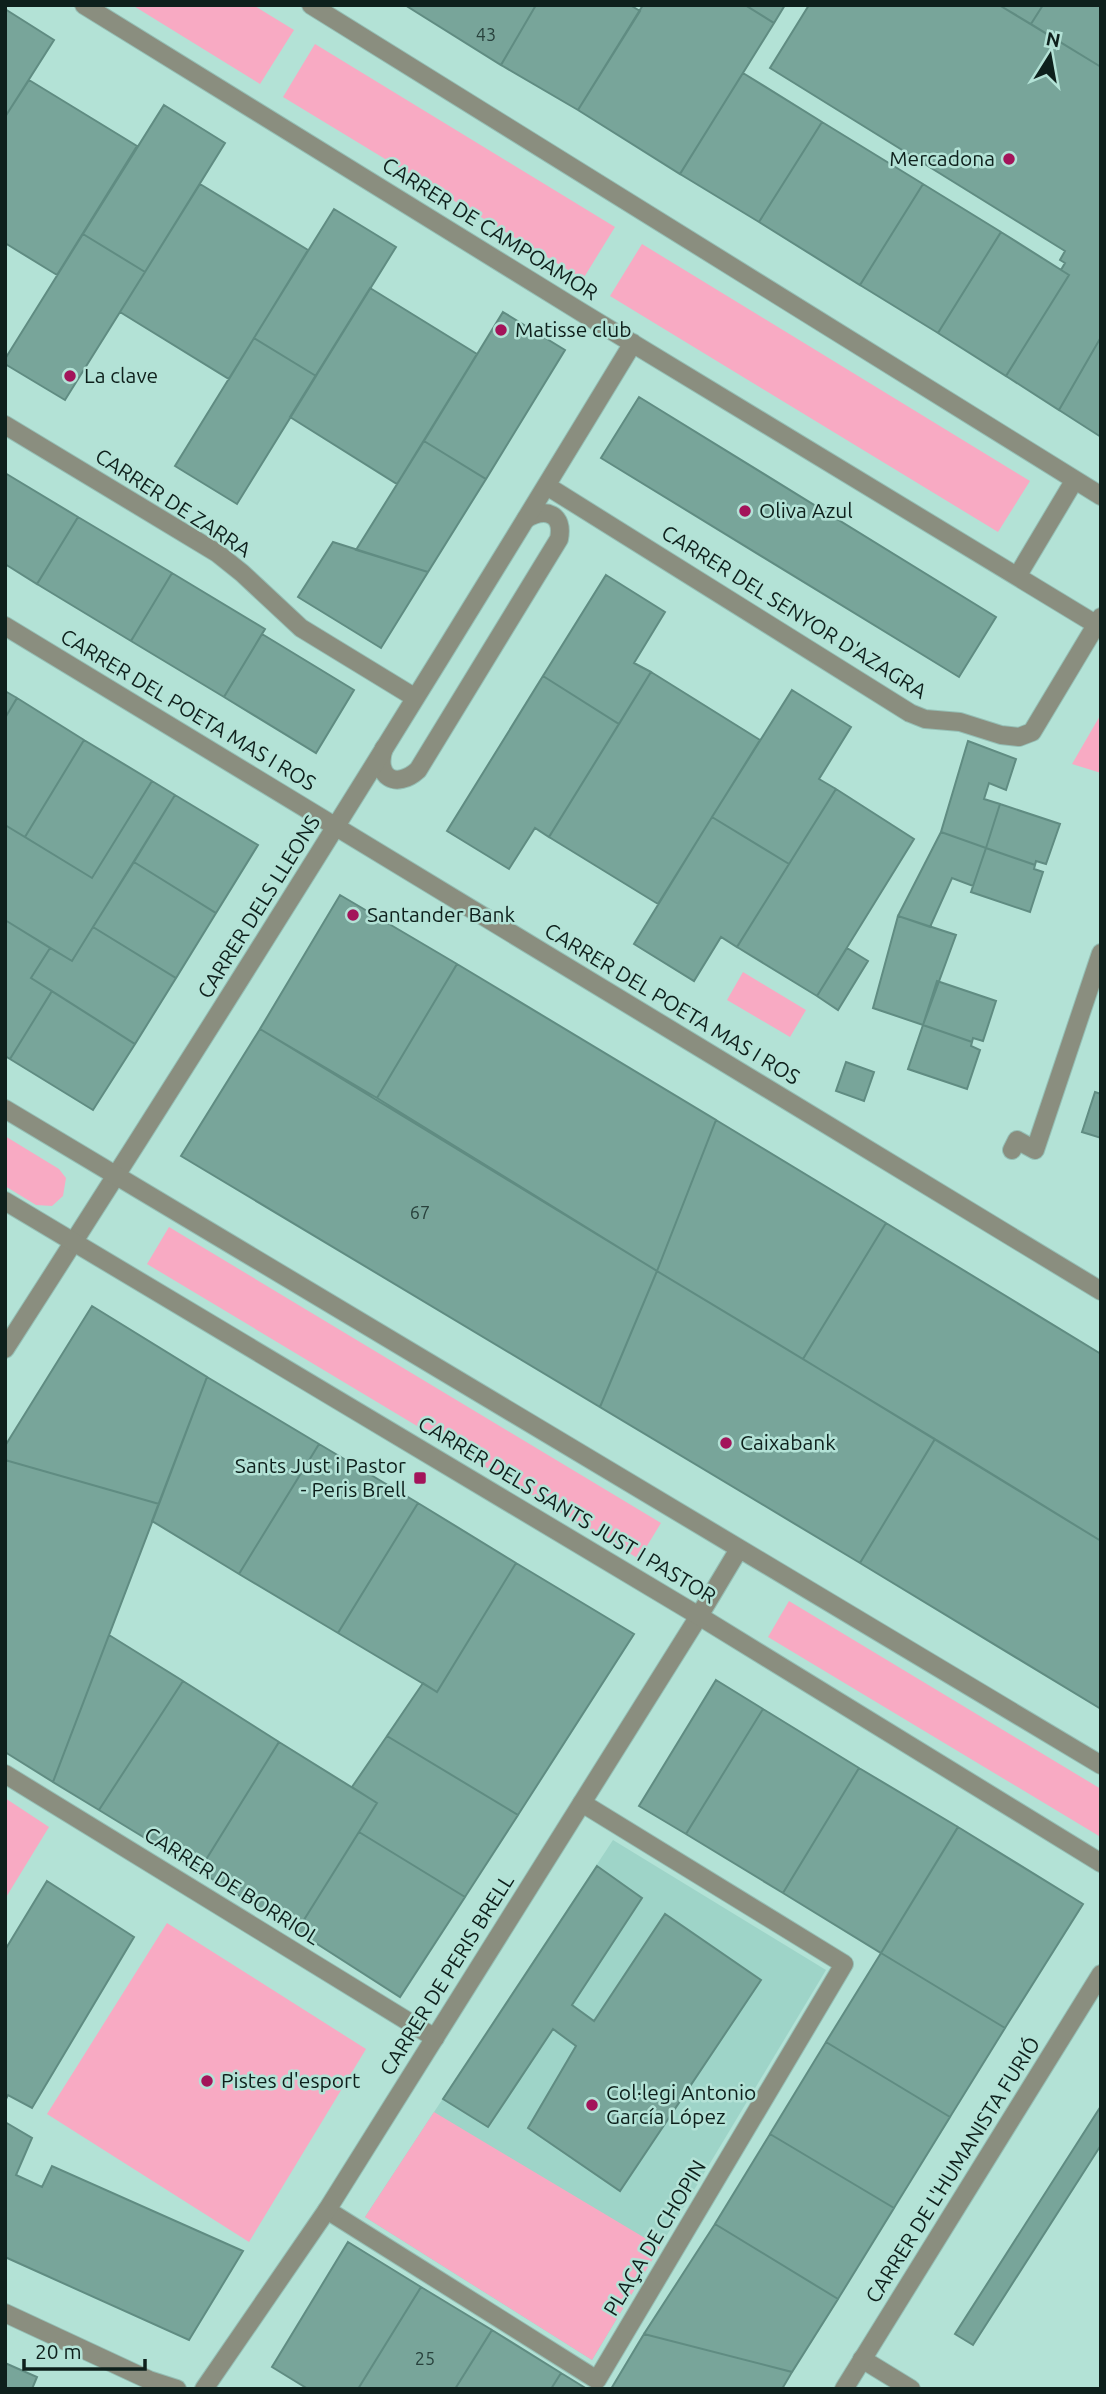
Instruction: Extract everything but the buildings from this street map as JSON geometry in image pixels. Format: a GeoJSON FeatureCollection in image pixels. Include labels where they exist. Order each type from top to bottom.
{"type":"FeatureCollection","features":[{"type":"Feature","properties":{"kind":"street","name":"CARRER DE CAMPOAMOR"},"geometry":{"type":"LineString","coordinates":[[84,5],[633,343],[1099,621]]}},
{"type":"Feature","properties":{"kind":"street"},"geometry":{"type":"LineString","coordinates":[[311,5],[1101,496]]}},
{"type":"Feature","properties":{"kind":"street","name":"CARRER DELS LLEONS"},"geometry":{"type":"LineString","coordinates":[[5,1349],[336,828],[633,343]]}},
{"type":"Feature","properties":{"kind":"street","name":"CARRER DE ZARRA"},"geometry":{"type":"LineString","coordinates":[[5,425],[217,553],[301,628],[414,697]]}},
{"type":"Feature","properties":{"kind":"street"},"geometry":{"type":"LineString","coordinates":[[1018,575],[1074,481]]}},
{"type":"Feature","properties":{"kind":"street","name":"CARRER DEL SENYOR D'AZAGRA"},"geometry":{"type":"LineString","coordinates":[[547,486],[909,713],[925,719],[960,722],[1018,737],[1032,732],[1099,621]]}},
{"type":"Feature","properties":{"kind":"street"},"geometry":{"type":"LineString","coordinates":[[384,748],[380,761],[381,769],[388,777],[397,780],[407,780],[425,759],[559,539],[561,530],[558,520],[551,514],[536,513],[526,519]]}},
{"type":"Feature","properties":{"kind":"street","name":"CARRER DEL POETA MAS I ROS"},"geometry":{"type":"LineString","coordinates":[[5,626],[1101,1291]]}},
{"type":"Feature","properties":{"kind":"street"},"geometry":{"type":"LineString","coordinates":[[1012,1150],[1017,1140],[1035,1150],[1101,953]]}},
{"type":"Feature","properties":{"kind":"street"},"geometry":{"type":"LineString","coordinates":[[5,1109],[1101,1765]]}},
{"type":"Feature","properties":{"kind":"street","name":"CARRER DELS SANTS JUST I PASTOR"},"geometry":{"type":"LineString","coordinates":[[5,1201],[699,1616],[1101,1863]]}},
{"type":"Feature","properties":{"kind":"street","name":"CARRER DE PERIS BRELL"},"geometry":{"type":"LineString","coordinates":[[204,2389],[327,2210],[739,1549]]}},
{"type":"Feature","properties":{"kind":"street","name":"CARRER DE BORRIOL"},"geometry":{"type":"LineString","coordinates":[[5,1774],[435,2038]]}},
{"type":"Feature","properties":{"kind":"street","name":"PLAÇA DE CHOPIN"},"geometry":{"type":"LineString","coordinates":[[327,2210],[597,2381],[844,1964],[582,1803]]}},
{"type":"Feature","properties":{"kind":"street","name":"CARRER DE L'HUMANISTA FURIÓ"},"geometry":{"type":"LineString","coordinates":[[844,2389],[1101,1974]]}},
{"type":"Feature","properties":{"kind":"street"},"geometry":{"type":"LineString","coordinates":[[5,2314],[149,2380],[177,2389]]}},
{"type":"Feature","properties":{"kind":"street"},"geometry":{"type":"LineString","coordinates":[[862,2359],[911,2389]]}},
{"type":"Feature","properties":{"kind":"shaded area"},"geometry":{"type":"Polygon","coordinates":[[[132,5],[253,5],[294,30],[260,84],[132,5]]]}},
{"type":"Feature","properties":{"kind":"shaded area"},"geometry":{"type":"Polygon","coordinates":[[[315,44],[615,227],[583,279],[283,97],[315,44]]]}},
{"type":"Feature","properties":{"kind":"shaded area"},"geometry":{"type":"Polygon","coordinates":[[[642,244],[1030,481],[998,532],[610,296],[642,244]]]}},
{"type":"Feature","properties":{"kind":"shaded area"},"geometry":{"type":"Polygon","coordinates":[[[1101,714],[1101,773],[1072,764],[1101,714]]]}},
{"type":"Feature","properties":{"kind":"shaded area"},"geometry":{"type":"Polygon","coordinates":[[[743,972],[806,1010],[790,1037],[727,1000],[743,972]]]}},
{"type":"Feature","properties":{"kind":"shaded area"},"geometry":{"type":"Polygon","coordinates":[[[5,1136],[59,1169],[66,1178],[63,1196],[52,1206],[36,1205],[5,1186],[5,1136]]]}},
{"type":"Feature","properties":{"kind":"shaded area"},"geometry":{"type":"Polygon","coordinates":[[[169,1227],[661,1523],[639,1559],[147,1264],[169,1227]]]}},
{"type":"Feature","properties":{"kind":"shaded area"},"geometry":{"type":"Polygon","coordinates":[[[789,1601],[1101,1789],[1099,1836],[768,1637],[789,1601]]]}},
{"type":"Feature","properties":{"kind":"shaded area"},"geometry":{"type":"Polygon","coordinates":[[[5,1798],[49,1827],[5,1899],[5,1798]]]}},
{"type":"Feature","properties":{"kind":"shaded area","name":"Col·legi Antonio García López"},"geometry":{"type":"Polygon","coordinates":[[[613,1840],[826,1970],[592,2360],[365,2217],[613,1840]]]}},
{"type":"Feature","properties":{"kind":"shaded area","name":"Pistes d'esport"},"geometry":{"type":"Polygon","coordinates":[[[167,1923],[366,2049],[249,2242],[47,2114],[167,1923]]]}},
{"type":"Feature","properties":{"kind":"shaded area"},"geometry":{"type":"Polygon","coordinates":[[[434,2112],[660,2247],[592,2360],[365,2217],[434,2112]]]}},
{"type":"Feature","properties":{"kind":"place","name":"Mercadona"},"geometry":{"type":"Point","coordinates":[1009,159]}},
{"type":"Feature","properties":{"kind":"place","name":"Matisse club"},"geometry":{"type":"Point","coordinates":[501,330]}},
{"type":"Feature","properties":{"kind":"place","name":"La clave"},"geometry":{"type":"Point","coordinates":[70,376]}},
{"type":"Feature","properties":{"kind":"place","name":"Oliva Azul"},"geometry":{"type":"Point","coordinates":[745,511]}},
{"type":"Feature","properties":{"kind":"place","name":"Santander Bank"},"geometry":{"type":"Point","coordinates":[353,915]}},
{"type":"Feature","properties":{"kind":"place","name":"Caixabank"},"geometry":{"type":"Point","coordinates":[726,1443]}},
{"type":"Feature","properties":{"kind":"place","name":"Sants Just i Pastor - Peris Brell"},"geometry":{"type":"Point","coordinates":[420,1478]}},
{"type":"Feature","properties":{"kind":"place","name":"Pistes d'esport"},"geometry":{"type":"Point","coordinates":[207,2081]}},
{"type":"Feature","properties":{"kind":"place","name":"Col·legi Antonio García López"},"geometry":{"type":"Point","coordinates":[592,2105]}}]}
